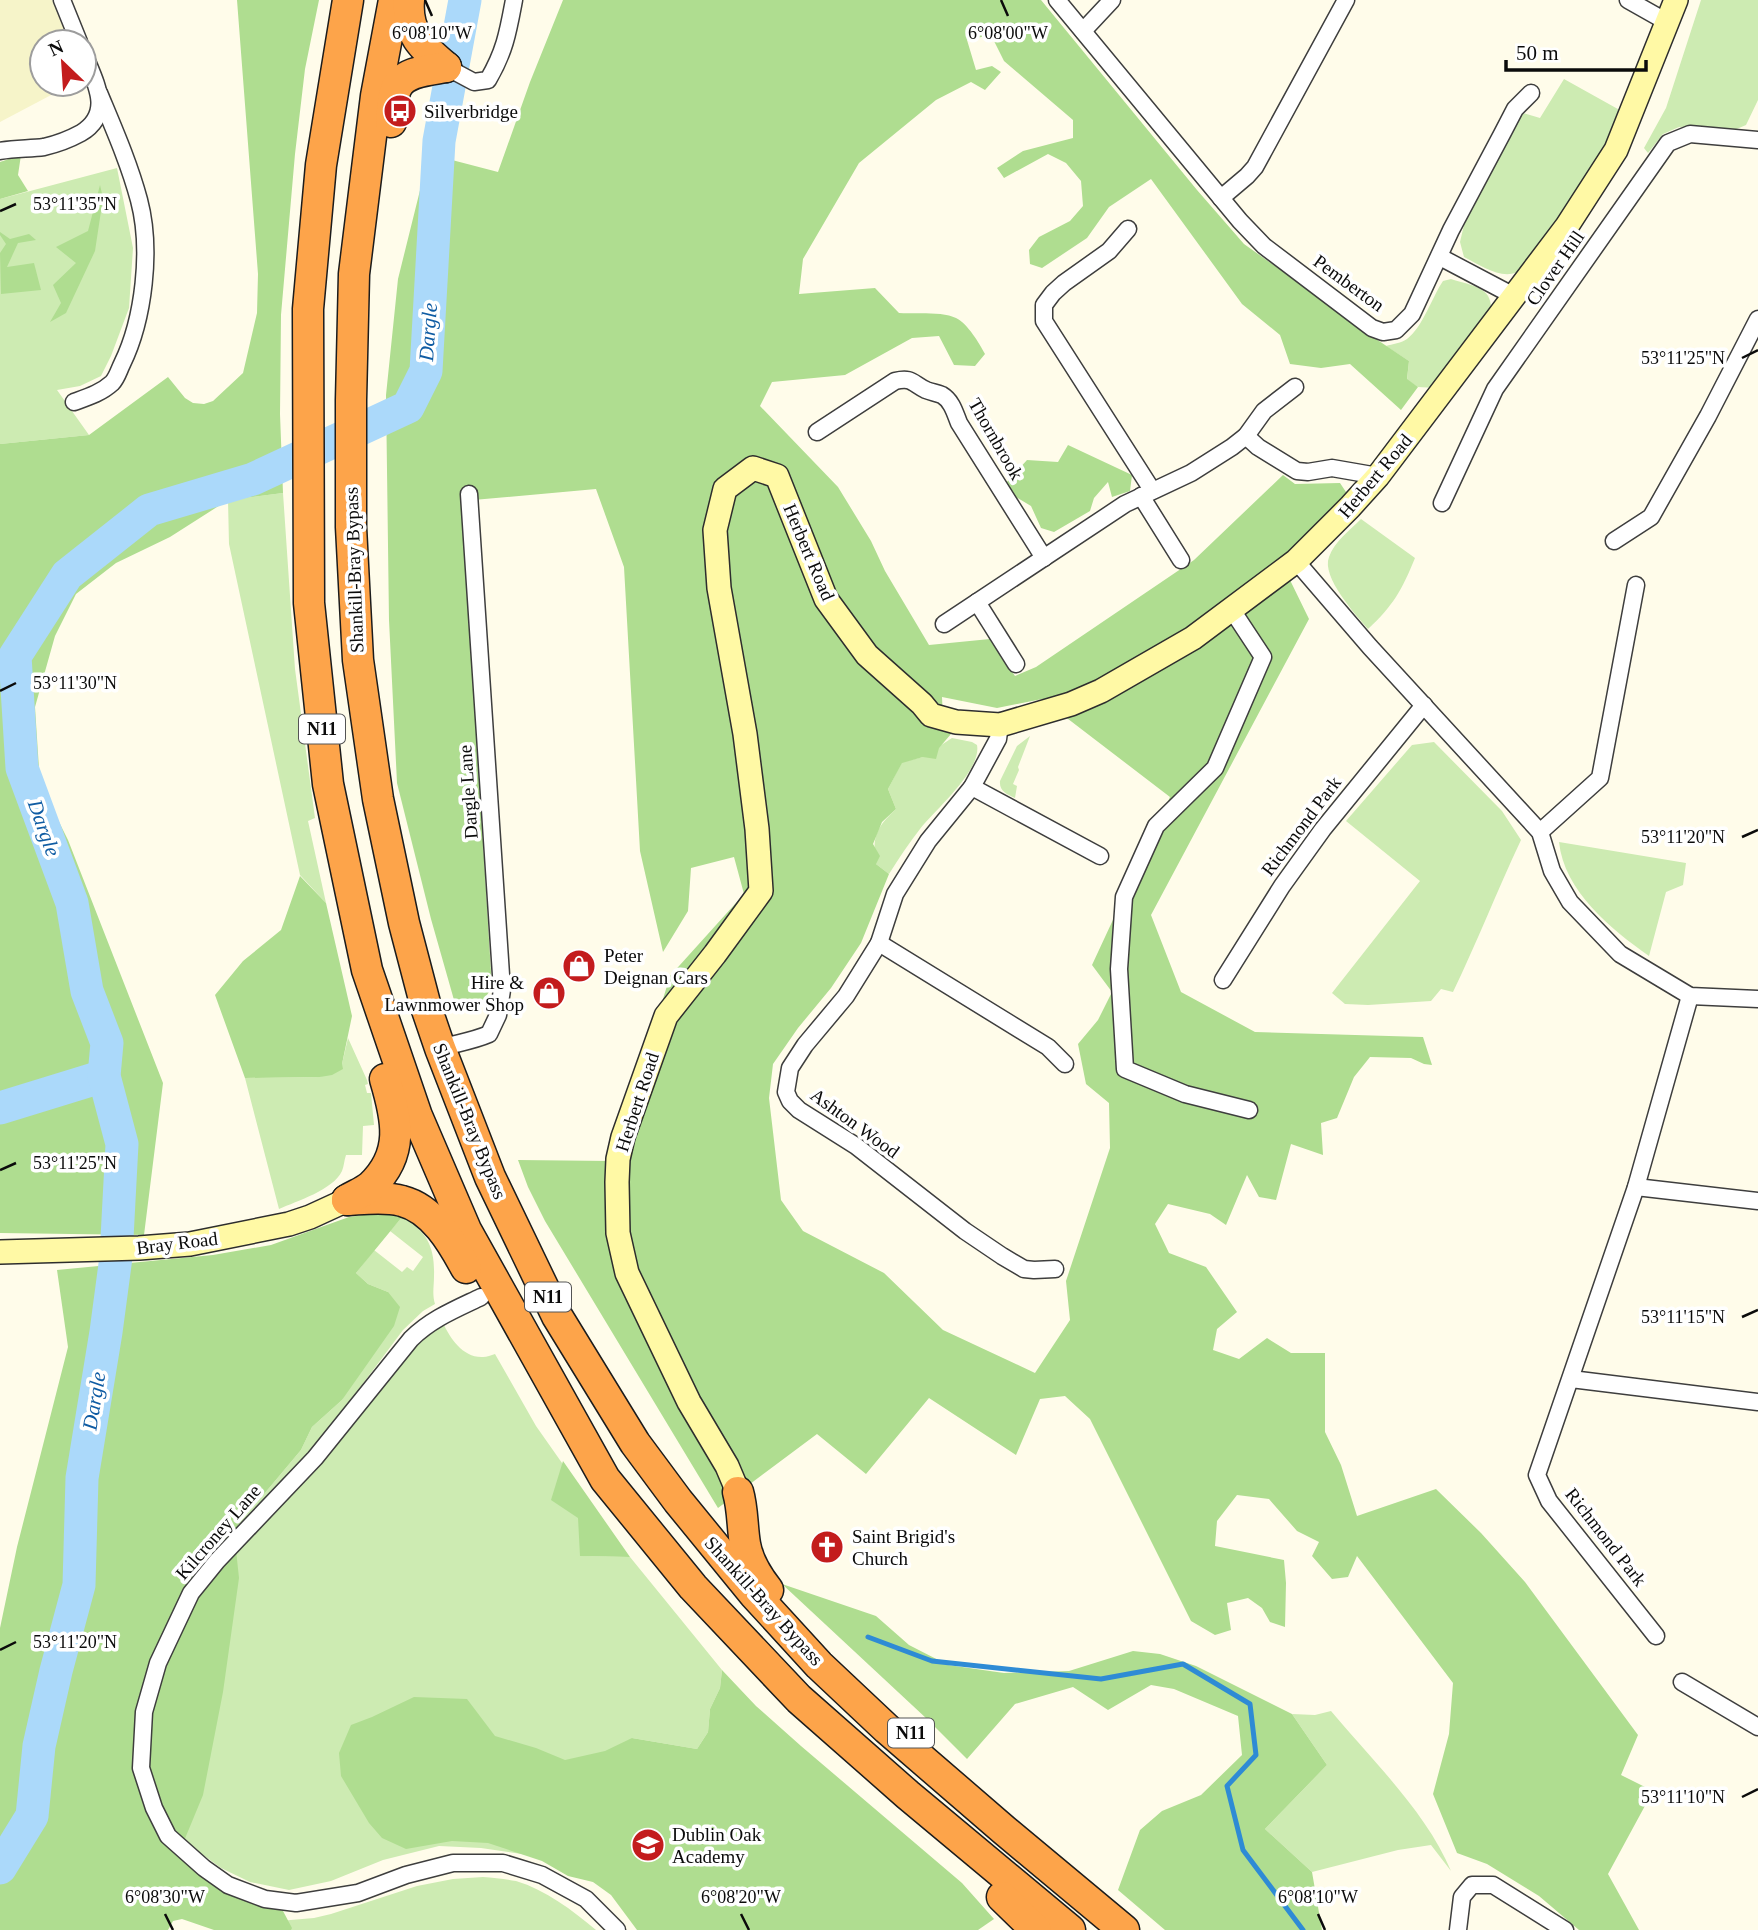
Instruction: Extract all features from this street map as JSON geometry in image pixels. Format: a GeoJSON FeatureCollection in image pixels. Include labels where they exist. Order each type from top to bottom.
{"type":"FeatureCollection","features":[{"type":"Feature","properties":{"kind":"highway","name":"Shankill-Bray Bypass"},"geometry":{"type":"LineString","coordinates":[[348,0],[321,165],[308,309],[309,603],[328,784],[367,970],[417,1116],[466,1230],[605,1479],[693,1587],[799,1699],[908,1795],[1070,1930]]}},
{"type":"Feature","properties":{"kind":"highway","name":"Shankill-Bray Bypass"},"geometry":{"type":"LineString","coordinates":[[394,0],[376,96],[354,274],[351,527],[358,660],[378,799],[404,923],[426,1007],[440,1048],[489,1177],[557,1316],[635,1443],[678,1501],[754,1594],[819,1665],[887,1729],[1124,1930]]}},
{"type":"Feature","properties":{"kind":"highway"},"geometry":{"type":"LineString","coordinates":[[409,0],[408,16],[411,28],[428,52],[455,73]]}},
{"type":"Feature","properties":{"kind":"highway","name":"N11"},"geometry":{"type":"LineString","coordinates":[[352,353],[368,321],[374,240],[395,92],[399,83],[414,74],[455,73]]}},
{"type":"Feature","properties":{"kind":"highway","name":"N11"},"geometry":{"type":"LineString","coordinates":[[347,1200],[369,1188],[380,1175],[389,1161],[397,1128],[382,1068],[367,970]]}},
{"type":"Feature","properties":{"kind":"highway","name":"N11"},"geometry":{"type":"LineString","coordinates":[[499,1198],[519,1220],[586,1343],[652,1444],[695,1502],[711,1514],[721,1514],[731,1511],[737,1505],[738,1492]]}},
{"type":"Feature","properties":{"kind":"highway","name":"N11"},"geometry":{"type":"LineString","coordinates":[[347,1200],[404,1201],[432,1218],[444,1233],[510,1348],[573,1444],[605,1479]]}},
{"type":"Feature","properties":{"kind":"highway","name":"N11"},"geometry":{"type":"LineString","coordinates":[[738,1492],[743,1506],[745,1545],[751,1566],[788,1613],[869,1696],[966,1782],[1145,1930]]}},
{"type":"Feature","properties":{"kind":"highway","name":"N11"},"geometry":{"type":"LineString","coordinates":[[799,1699],[947,1851],[1036,1930]]}},
{"type":"Feature","properties":{"kind":"street"},"geometry":{"type":"LineString","coordinates":[[62,0],[73,28]]}},
{"type":"Feature","properties":{"kind":"street"},"geometry":{"type":"LineString","coordinates":[[455,73],[474,82],[488,80],[499,61],[510,26],[514,0]]}},
{"type":"Feature","properties":{"kind":"street","name":"Pemberton"},"geometry":{"type":"LineString","coordinates":[[1057,0],[1264,246],[1371,328],[1383,332],[1396,330],[1412,314],[1451,230],[1515,109],[1531,93]]}},
{"type":"Feature","properties":{"kind":"street"},"geometry":{"type":"LineString","coordinates":[[1083,31],[1112,0]]}},
{"type":"Feature","properties":{"kind":"street"},"geometry":{"type":"LineString","coordinates":[[1221,198],[1255,167],[1346,0]]}},
{"type":"Feature","properties":{"kind":"street"},"geometry":{"type":"LineString","coordinates":[[1628,0],[1667,22]]}},
{"type":"Feature","properties":{"kind":"street","name":"Herbert Road"},"geometry":{"type":"LineString","coordinates":[[738,1492],[727,1466],[689,1402],[627,1273],[618,1233],[617,1202],[618,1159],[623,1137],[666,1016],[761,891],[746,734],[719,588],[715,530],[725,489],[754,468],[777,476],[826,599],[867,655],[931,715],[956,722],[1000,725],[1070,704],[1101,691],[1193,638],[1296,561],[1378,476],[1567,226],[1616,150],[1676,0]]}},
{"type":"Feature","properties":{"kind":"street"},"geometry":{"type":"LineString","coordinates":[[0,150],[44,147],[72,138],[89,128],[98,117],[99,93]]}},
{"type":"Feature","properties":{"kind":"street"},"geometry":{"type":"LineString","coordinates":[[74,402],[96,394],[114,382],[132,345],[143,293],[145,250],[139,203],[125,156],[99,93]]}},
{"type":"Feature","properties":{"kind":"street","name":"Clover Hill"},"geometry":{"type":"LineString","coordinates":[[1442,503],[1495,389],[1668,143],[1690,134],[1758,140]]}},
{"type":"Feature","properties":{"kind":"street"},"geometry":{"type":"LineString","coordinates":[[1129,229],[1109,251],[1053,293],[1044,305],[1044,321],[1147,493],[1181,560]]}},
{"type":"Feature","properties":{"kind":"street"},"geometry":{"type":"LineString","coordinates":[[1440,257],[1514,296]]}},
{"type":"Feature","properties":{"kind":"street"},"geometry":{"type":"LineString","coordinates":[[1614,541],[1651,517],[1708,416],[1758,319]]}},
{"type":"Feature","properties":{"kind":"street","name":"Thornbrook"},"geometry":{"type":"LineString","coordinates":[[817,432],[895,381],[905,378],[941,395],[949,400],[959,423],[1044,558]]}},
{"type":"Feature","properties":{"kind":"street"},"geometry":{"type":"LineString","coordinates":[[944,624],[1125,504],[1191,473],[1246,436],[1264,411],[1295,387]]}},
{"type":"Feature","properties":{"kind":"street"},"geometry":{"type":"LineString","coordinates":[[1246,436],[1258,447],[1297,471],[1332,468],[1378,476]]}},
{"type":"Feature","properties":{"kind":"street","name":"Dargle Lane"},"geometry":{"type":"LineString","coordinates":[[440,1048],[473,1041],[489,1034],[498,1015],[502,990],[469,494]]}},
{"type":"Feature","properties":{"kind":"street"},"geometry":{"type":"LineString","coordinates":[[1296,561],[1370,648],[1540,832],[1552,871],[1570,902],[1620,954],[1690,996],[1758,999]]}},
{"type":"Feature","properties":{"kind":"street"},"geometry":{"type":"LineString","coordinates":[[1540,832],[1600,778],[1636,585]]}},
{"type":"Feature","properties":{"kind":"street"},"geometry":{"type":"LineString","coordinates":[[977,602],[1016,664]]}},
{"type":"Feature","properties":{"kind":"street"},"geometry":{"type":"LineString","coordinates":[[1232,610],[1262,657],[1215,768],[1156,827],[1124,897],[1119,969],[1125,1069],[1185,1094],[1249,1110]]}},
{"type":"Feature","properties":{"kind":"street","name":"Richmond Park"},"geometry":{"type":"LineString","coordinates":[[1223,980],[1282,886],[1322,829],[1424,705]]}},
{"type":"Feature","properties":{"kind":"street","name":"Ashton Wood"},"geometry":{"type":"LineString","coordinates":[[1000,725],[998,739],[972,787],[928,841],[895,894],[879,943],[846,996],[805,1045],[790,1068],[786,1092],[790,1101],[813,1120],[856,1146],[965,1231],[1002,1256],[1024,1269],[1055,1269]]}},
{"type":"Feature","properties":{"kind":"street"},"geometry":{"type":"LineString","coordinates":[[972,787],[1100,856]]}},
{"type":"Feature","properties":{"kind":"street"},"geometry":{"type":"LineString","coordinates":[[879,943],[1048,1048],[1065,1064]]}},
{"type":"Feature","properties":{"kind":"street","name":"Richmond Park"},"geometry":{"type":"LineString","coordinates":[[1657,1636],[1549,1501],[1537,1475],[1636,1187],[1690,996]]}},
{"type":"Feature","properties":{"kind":"street"},"geometry":{"type":"LineString","coordinates":[[1636,1187],[1758,1201]]}},
{"type":"Feature","properties":{"kind":"street","name":"Bray Road"},"geometry":{"type":"LineString","coordinates":[[0,1252],[98,1250],[190,1244],[289,1224],[347,1200]]}},
{"type":"Feature","properties":{"kind":"street","name":"Kilcroney Lane"},"geometry":{"type":"LineString","coordinates":[[481,1297],[424,1326],[411,1339],[315,1458],[217,1561],[191,1593],[158,1663],[144,1712],[141,1769],[154,1808],[168,1836],[228,1885],[265,1899],[296,1903],[358,1893],[406,1875],[453,1863],[503,1863],[542,1875],[586,1899],[617,1930]]}},
{"type":"Feature","properties":{"kind":"street"},"geometry":{"type":"LineString","coordinates":[[1571,1379],[1758,1402]]}},
{"type":"Feature","properties":{"kind":"street"},"geometry":{"type":"LineString","coordinates":[[1682,1682],[1758,1727]]}},
{"type":"Feature","properties":{"kind":"street"},"geometry":{"type":"LineString","coordinates":[[1458,1930],[1462,1897],[1472,1885],[1493,1885],[1565,1930]]}},
{"type":"Feature","properties":{"kind":"shaded area"},"geometry":{"type":"Polygon","coordinates":[[[0,0],[52,0],[63,28],[28,28],[28,98],[45,98],[0,122],[0,0]]]}},
{"type":"Feature","properties":{"kind":"green space"},"geometry":{"type":"Polygon","coordinates":[[[237,0],[319,0],[305,69],[281,315],[280,414],[283,493],[228,500],[170,537],[116,563],[76,594],[55,636],[35,707],[40,784],[68,840],[163,1083],[144,1235],[0,1233],[0,444],[89,435],[168,377],[185,398],[193,403],[204,404],[213,401],[243,373],[257,313],[258,274],[237,0]]]}},
{"type":"Feature","properties":{"kind":"green space"},"geometry":{"type":"Polygon","coordinates":[[[563,0],[1041,0],[1244,244],[1346,319],[1409,361],[1407,379],[1418,387],[1401,410],[1350,364],[1321,368],[1290,364],[1280,335],[1242,304],[1151,179],[1109,207],[1087,238],[1042,268],[1030,264],[1029,250],[1039,237],[1070,221],[1083,206],[1081,181],[1066,163],[1048,154],[1004,178],[997,168],[1023,151],[1073,138],[1073,120],[1004,61],[991,35],[967,40],[976,70],[992,66],[1001,72],[985,90],[971,82],[936,100],[859,163],[803,259],[799,294],[875,288],[899,313],[936,314],[956,318],[969,329],[985,354],[975,366],[954,365],[939,336],[912,338],[845,375],[772,382],[760,406],[838,487],[929,645],[990,639],[1015,676],[1036,667],[1194,560],[1283,475],[1295,484],[1340,483],[1348,495],[1289,578],[1309,619],[1151,915],[1181,992],[1255,1032],[1423,1037],[1432,1065],[1411,1058],[1370,1057],[1354,1077],[1337,1118],[1321,1123],[1323,1155],[1291,1144],[1276,1200],[1259,1197],[1247,1175],[1226,1225],[1210,1214],[1168,1204],[1155,1224],[1169,1253],[1206,1267],[1237,1312],[1217,1329],[1213,1350],[1239,1359],[1267,1338],[1291,1353],[1325,1353],[1325,1432],[1341,1465],[1357,1516],[1436,1489],[1525,1582],[1638,1735],[1621,1775],[1653,1791],[1608,1874],[1639,1930],[1579,1930],[1539,1896],[1487,1864],[1457,1853],[1433,1794],[1449,1734],[1453,1683],[1357,1556],[1348,1577],[1332,1579],[1312,1556],[1319,1542],[1297,1531],[1269,1499],[1237,1495],[1217,1521],[1215,1546],[1284,1560],[1285,1627],[1270,1622],[1262,1608],[1248,1598],[1227,1603],[1231,1630],[1215,1635],[1191,1621],[1090,1419],[1065,1396],[1040,1399],[1016,1455],[929,1398],[866,1474],[817,1434],[718,1508],[545,1221],[518,1160],[610,1161],[678,1012],[663,999],[670,976],[744,894],[734,857],[691,868],[688,911],[663,952],[640,851],[624,567],[596,489],[462,501],[492,988],[475,1011],[454,1000],[431,919],[397,783],[389,620],[386,395],[398,279],[429,154],[498,172],[563,0]],[[942,697],[943,720],[951,734],[939,748],[936,759],[923,757],[902,763],[888,789],[896,809],[882,822],[873,844],[880,856],[876,864],[889,874],[861,943],[831,988],[773,1064],[769,1098],[781,1200],[803,1231],[884,1273],[943,1330],[1035,1373],[1070,1320],[1066,1281],[1110,1148],[1109,1103],[1086,1084],[1078,1044],[1098,1020],[1112,992],[1092,965],[1170,797],[1042,699],[997,708],[942,697]]]}},
{"type":"Feature","properties":{"kind":"green space"},"geometry":{"type":"Polygon","coordinates":[[[1701,0],[1758,0],[1758,100],[1746,125],[1732,131],[1703,126],[1679,127],[1663,134],[1648,153],[1644,148],[1666,108],[1701,0]]]}},
{"type":"Feature","properties":{"kind":"green space"},"geometry":{"type":"Polygon","coordinates":[[[1564,79],[1625,113],[1616,133],[1525,268],[1510,274],[1494,272],[1464,257],[1460,242],[1464,225],[1523,113],[1540,118],[1564,79]]]}},
{"type":"Feature","properties":{"kind":"green space"},"geometry":{"type":"Polygon","coordinates":[[[21,155],[18,175],[28,191],[0,199],[0,162],[21,155]]]}},
{"type":"Feature","properties":{"kind":"green space"},"geometry":{"type":"Polygon","coordinates":[[[117,168],[133,248],[129,308],[101,376],[80,386],[57,390],[89,435],[0,444],[0,199],[117,168]]]}},
{"type":"Feature","properties":{"kind":"green space"},"geometry":{"type":"Polygon","coordinates":[[[100,185],[103,198],[95,251],[66,313],[50,322],[61,303],[53,285],[76,263],[56,247],[88,231],[100,185]]]}},
{"type":"Feature","properties":{"kind":"green space"},"geometry":{"type":"Polygon","coordinates":[[[0,232],[10,239],[29,234],[36,240],[18,243],[7,267],[34,263],[41,290],[1,294],[0,253],[6,244],[0,232]]]}},
{"type":"Feature","properties":{"kind":"green space"},"geometry":{"type":"Polygon","coordinates":[[[1451,279],[1473,285],[1487,294],[1491,311],[1436,388],[1418,387],[1407,380],[1409,361],[1386,346],[1402,342],[1413,334],[1443,281],[1451,279]]]}},
{"type":"Feature","properties":{"kind":"green space"},"geometry":{"type":"Polygon","coordinates":[[[1068,445],[1132,475],[1130,491],[1112,497],[1108,482],[1094,498],[1090,511],[1054,532],[1041,528],[1031,506],[1016,497],[1006,483],[1027,460],[1058,462],[1068,445]]]}},
{"type":"Feature","properties":{"kind":"green space"},"geometry":{"type":"Polygon","coordinates":[[[283,493],[295,669],[315,818],[308,821],[326,903],[300,875],[229,544],[228,500],[283,493]]]}},
{"type":"Feature","properties":{"kind":"green space"},"geometry":{"type":"Polygon","coordinates":[[[1361,519],[1415,558],[1396,597],[1368,629],[1341,595],[1330,575],[1328,565],[1335,546],[1361,519]]]}},
{"type":"Feature","properties":{"kind":"green space"},"geometry":{"type":"Polygon","coordinates":[[[1030,736],[1013,784],[1017,786],[1015,798],[1002,790],[1000,781],[1017,746],[1030,736]]]}},
{"type":"Feature","properties":{"kind":"green space"},"geometry":{"type":"Polygon","coordinates":[[[952,738],[977,745],[977,755],[972,766],[956,789],[920,829],[889,874],[876,864],[875,846],[880,827],[896,809],[888,789],[902,762],[923,757],[952,738]]]}},
{"type":"Feature","properties":{"kind":"green space"},"geometry":{"type":"Polygon","coordinates":[[[1434,742],[1502,811],[1521,840],[1453,992],[1441,989],[1431,1001],[1345,1004],[1332,993],[1420,881],[1346,821],[1412,745],[1434,742]]]}},
{"type":"Feature","properties":{"kind":"green space"},"geometry":{"type":"Polygon","coordinates":[[[1559,842],[1686,863],[1683,885],[1666,892],[1649,956],[1605,921],[1580,892],[1570,877],[1559,842]]]}},
{"type":"Feature","properties":{"kind":"green space"},"geometry":{"type":"Polygon","coordinates":[[[300,876],[326,903],[352,1016],[343,1069],[320,1077],[245,1078],[215,995],[243,961],[281,930],[300,876]]]}},
{"type":"Feature","properties":{"kind":"green space"},"geometry":{"type":"Polygon","coordinates":[[[348,1038],[367,1080],[367,1093],[371,1093],[374,1125],[363,1126],[362,1155],[346,1155],[342,1171],[331,1184],[279,1209],[245,1078],[320,1077],[342,1064],[348,1038]]]}},
{"type":"Feature","properties":{"kind":"green space"},"geometry":{"type":"Polygon","coordinates":[[[377,1213],[402,1217],[356,1273],[368,1284],[388,1292],[400,1307],[394,1326],[342,1400],[312,1427],[301,1450],[238,1525],[236,1550],[239,1578],[223,1692],[203,1795],[184,1841],[225,1888],[283,1911],[291,1930],[214,1930],[182,1919],[173,1921],[168,1930],[0,1930],[0,1628],[17,1547],[68,1347],[57,1270],[213,1255],[271,1245],[349,1217],[377,1213]]]}},
{"type":"Feature","properties":{"kind":"green space"},"geometry":{"type":"Polygon","coordinates":[[[402,1217],[418,1228],[431,1248],[435,1304],[423,1311],[403,1330],[323,1437],[237,1534],[238,1525],[301,1450],[312,1427],[342,1400],[388,1292],[368,1284],[356,1273],[374,1250],[402,1272],[407,1267],[413,1271],[423,1257],[390,1231],[402,1217]]]}},
{"type":"Feature","properties":{"kind":"green space"},"geometry":{"type":"Polygon","coordinates":[[[443,1323],[453,1341],[463,1351],[483,1357],[495,1354],[536,1426],[581,1490],[583,1556],[630,1557],[722,1670],[720,1688],[710,1709],[708,1732],[697,1749],[632,1738],[618,1894],[542,1857],[481,1848],[439,1846],[383,1860],[331,1881],[289,1890],[250,1882],[221,1868],[184,1841],[236,1550],[417,1343],[443,1323]]]}},
{"type":"Feature","properties":{"kind":"green space"},"geometry":{"type":"Polygon","coordinates":[[[563,1461],[630,1557],[580,1556],[578,1518],[551,1500],[563,1461]]]}},
{"type":"Feature","properties":{"kind":"green space"},"geometry":{"type":"Polygon","coordinates":[[[782,1584],[876,1616],[909,1645],[948,1665],[1004,1673],[1069,1671],[1133,1651],[1160,1654],[1196,1666],[1292,1714],[1327,1765],[1265,1829],[1312,1872],[1322,1930],[1165,1930],[1118,1890],[1140,1830],[1162,1811],[1201,1795],[1242,1755],[1238,1716],[1174,1689],[1151,1685],[1108,1710],[1073,1687],[1015,1704],[967,1759],[782,1584]]]}},
{"type":"Feature","properties":{"kind":"green space"},"geometry":{"type":"Polygon","coordinates":[[[722,1670],[756,1706],[801,1746],[962,1883],[994,1919],[978,1930],[637,1930],[611,1895],[593,1882],[568,1876],[542,1861],[488,1843],[452,1841],[406,1849],[382,1838],[369,1823],[341,1776],[339,1753],[351,1725],[414,1697],[467,1699],[495,1736],[565,1760],[605,1751],[632,1738],[697,1749],[708,1732],[710,1709],[720,1688],[722,1670]]]}},
{"type":"Feature","properties":{"kind":"green space"},"geometry":{"type":"Polygon","coordinates":[[[1331,1711],[1381,1768],[1428,1828],[1451,1871],[1431,1845],[1398,1850],[1312,1872],[1265,1829],[1327,1765],[1292,1714],[1315,1715],[1331,1711]]]}},
{"type":"Feature","properties":{"kind":"green space"},"geometry":{"type":"Polygon","coordinates":[[[483,1877],[516,1881],[538,1890],[568,1908],[596,1930],[279,1930],[279,1921],[331,1914],[417,1886],[483,1877]]]}},
{"type":"Feature","properties":{"kind":"waterway","name":"Dargle"},"geometry":{"type":"LineString","coordinates":[[0,1868],[32,1816],[39,1746],[79,1585],[82,1478],[116,1257],[122,1144],[104,1076],[107,1043],[87,991],[72,903],[22,768],[15,656],[67,575],[149,510],[253,479],[408,407],[426,371],[439,141],[465,0]]}},
{"type":"Feature","properties":{"kind":"waterway"},"geometry":{"type":"LineString","coordinates":[[0,1108],[104,1076]]}},
{"type":"Feature","properties":{"kind":"waterway"},"geometry":{"type":"LineString","coordinates":[[868,1637],[932,1661],[1101,1679],[1183,1664],[1250,1704],[1256,1755],[1227,1786],[1243,1850],[1303,1930]]}},
{"type":"Feature","properties":{"kind":"place","name":"Silverbridge"},"geometry":{"type":"Point","coordinates":[400,111]}},
{"type":"Feature","properties":{"kind":"place","name":"Peter Deignan Cars"},"geometry":{"type":"Point","coordinates":[579,966]}},
{"type":"Feature","properties":{"kind":"place","name":"Hire & Lawnmower Shop"},"geometry":{"type":"Point","coordinates":[549,993]}},
{"type":"Feature","properties":{"kind":"place","name":"Saint Brigid's Church"},"geometry":{"type":"Point","coordinates":[827,1547]}},
{"type":"Feature","properties":{"kind":"place","name":"Dublin Oak Academy"},"geometry":{"type":"Point","coordinates":[648,1845]}}]}
